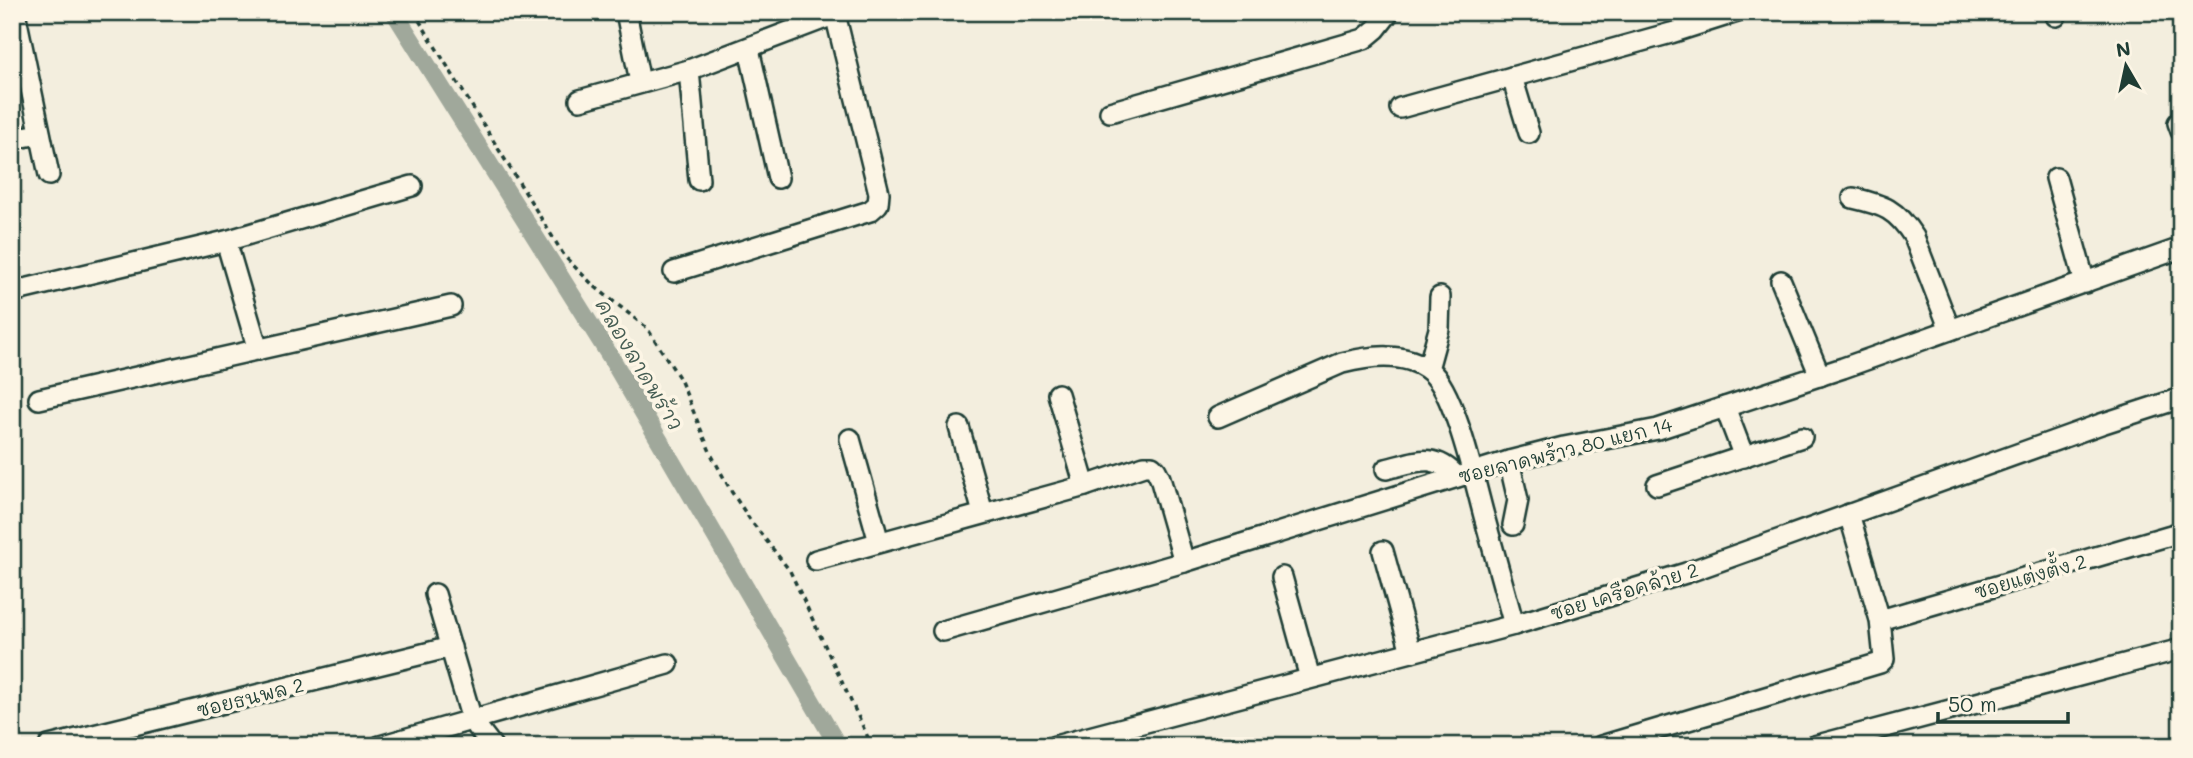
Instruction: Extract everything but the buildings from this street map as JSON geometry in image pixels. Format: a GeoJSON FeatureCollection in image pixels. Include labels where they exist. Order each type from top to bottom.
{"type":"FeatureCollection","features":[{"type":"Feature","properties":{"kind":"street"},"geometry":{"type":"LineString","coordinates":[[15,12],[49,175]]}},
{"type":"Feature","properties":{"kind":"street"},"geometry":{"type":"LineString","coordinates":[[626,12],[640,82]]}},
{"type":"Feature","properties":{"kind":"street"},"geometry":{"type":"LineString","coordinates":[[1110,111],[1364,39],[1376,29],[1387,12]]}},
{"type":"Feature","properties":{"kind":"street"},"geometry":{"type":"LineString","coordinates":[[1400,108],[1671,33],[1737,12]]}},
{"type":"Feature","properties":{"kind":"street"},"geometry":{"type":"LineString","coordinates":[[580,100],[689,70],[838,13],[879,193],[878,204],[870,211],[674,272]]}},
{"type":"Feature","properties":{"kind":"street"},"geometry":{"type":"LineString","coordinates":[[749,48],[778,178]]}},
{"type":"Feature","properties":{"kind":"street"},"geometry":{"type":"LineString","coordinates":[[689,70],[699,180]]}},
{"type":"Feature","properties":{"kind":"street"},"geometry":{"type":"LineString","coordinates":[[1512,77],[1529,133]]}},
{"type":"Feature","properties":{"kind":"street"},"geometry":{"type":"LineString","coordinates":[[13,135],[40,134]]}},
{"type":"Feature","properties":{"kind":"street"},"geometry":{"type":"LineString","coordinates":[[2056,178],[2085,283]]}},
{"type":"Feature","properties":{"kind":"street"},"geometry":{"type":"LineString","coordinates":[[12,292],[147,262],[412,186]]}},
{"type":"Feature","properties":{"kind":"street"},"geometry":{"type":"LineString","coordinates":[[1853,198],[1882,205],[1906,223],[1950,330]]}},
{"type":"Feature","properties":{"kind":"street"},"geometry":{"type":"LineString","coordinates":[[226,241],[257,350]]}},
{"type":"Feature","properties":{"kind":"street","name":"ซอยลาดพร้าว 80 แยก 14"},"geometry":{"type":"LineString","coordinates":[[943,631],[1184,562],[1509,461],[1564,447],[1658,429],[1819,376],[2181,248]]}},
{"type":"Feature","properties":{"kind":"street"},"geometry":{"type":"LineString","coordinates":[[1781,281],[1819,376]]}},
{"type":"Feature","properties":{"kind":"street"},"geometry":{"type":"LineString","coordinates":[[1428,369],[1438,336],[1440,297]]}},
{"type":"Feature","properties":{"kind":"street"},"geometry":{"type":"LineString","coordinates":[[39,399],[451,306]]}},
{"type":"Feature","properties":{"kind":"street"},"geometry":{"type":"LineString","coordinates":[[1217,417],[1342,363],[1362,358],[1405,359],[1428,369],[1438,379],[1451,405],[1465,475],[1514,625]]}},
{"type":"Feature","properties":{"kind":"street"},"geometry":{"type":"LineString","coordinates":[[1058,394],[1085,486]]}},
{"type":"Feature","properties":{"kind":"street","name":"ซอย เครือคล้าย 2"},"geometry":{"type":"LineString","coordinates":[[1055,746],[1514,625],[1686,573],[2181,398]]}},
{"type":"Feature","properties":{"kind":"street"},"geometry":{"type":"LineString","coordinates":[[1725,407],[1744,457]]}},
{"type":"Feature","properties":{"kind":"street"},"geometry":{"type":"LineString","coordinates":[[959,427],[983,513]]}},
{"type":"Feature","properties":{"kind":"street"},"geometry":{"type":"LineString","coordinates":[[1657,485],[1802,437]]}},
{"type":"Feature","properties":{"kind":"street"},"geometry":{"type":"LineString","coordinates":[[850,439],[878,542]]}},
{"type":"Feature","properties":{"kind":"street"},"geometry":{"type":"LineString","coordinates":[[1386,469],[1420,461],[1438,461],[1465,475]]}},
{"type":"Feature","properties":{"kind":"street"},"geometry":{"type":"LineString","coordinates":[[1509,461],[1518,500],[1513,525]]}},
{"type":"Feature","properties":{"kind":"street"},"geometry":{"type":"LineString","coordinates":[[816,560],[1085,486],[1144,466],[1152,466],[1160,478],[1184,562]]}},
{"type":"Feature","properties":{"kind":"street"},"geometry":{"type":"LineString","coordinates":[[1601,746],[1880,663],[1885,653],[1880,620],[1849,514]]}},
{"type":"Feature","properties":{"kind":"street","name":"ซอยแต่งตั้ง 2"},"geometry":{"type":"LineString","coordinates":[[1880,620],[2181,532]]}},
{"type":"Feature","properties":{"kind":"street"},"geometry":{"type":"LineString","coordinates":[[1383,551],[1410,652]]}},
{"type":"Feature","properties":{"kind":"street"},"geometry":{"type":"LineString","coordinates":[[1282,577],[1310,678]]}},
{"type":"Feature","properties":{"kind":"street"},"geometry":{"type":"LineString","coordinates":[[435,594],[472,720],[492,746]]}},
{"type":"Feature","properties":{"kind":"street","name":"ซอยธนพล 2"},"geometry":{"type":"LineString","coordinates":[[49,746],[450,647]]}},
{"type":"Feature","properties":{"kind":"street"},"geometry":{"type":"LineString","coordinates":[[1814,746],[2181,649]]}},
{"type":"Feature","properties":{"kind":"street"},"geometry":{"type":"LineString","coordinates":[[380,746],[668,664]]}},
{"type":"Feature","properties":{"kind":"path"},"geometry":{"type":"LineString","coordinates":[[414,12],[565,257],[594,286],[646,328],[680,379],[710,454],[731,491],[790,570],[872,746]]}},
{"type":"Feature","properties":{"kind":"waterway","name":"คลองลาดพร้าว"},"geometry":{"type":"LineString","coordinates":[[394,12],[610,356],[838,746]]}}]}
